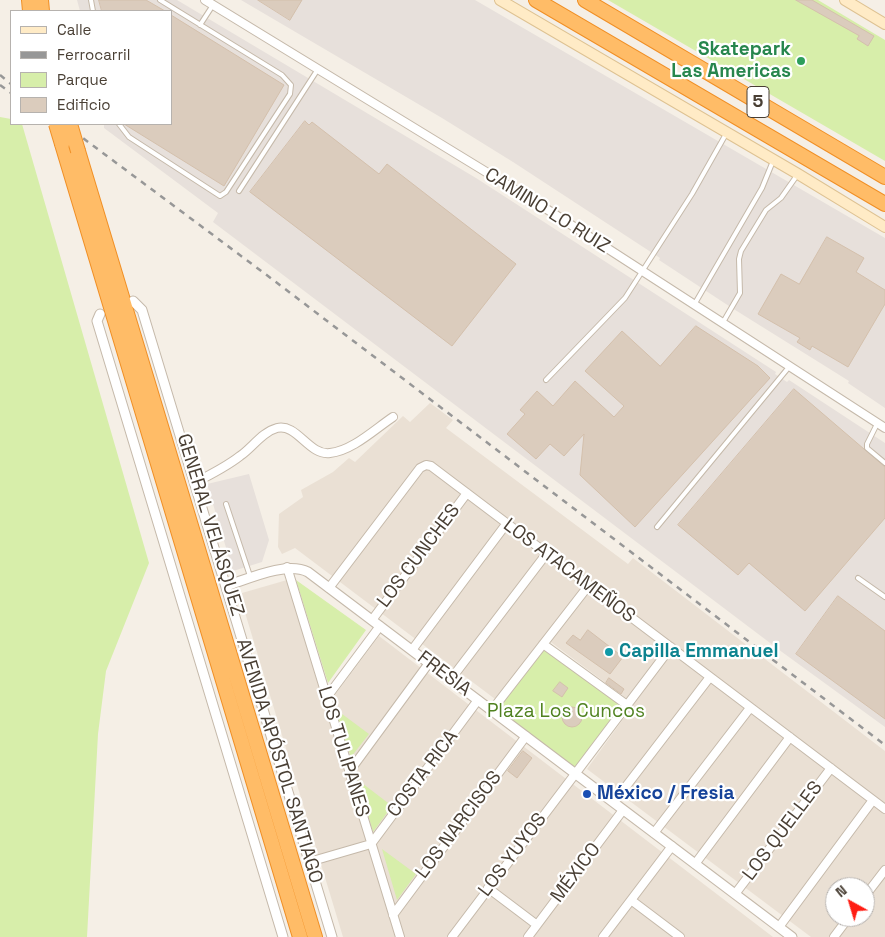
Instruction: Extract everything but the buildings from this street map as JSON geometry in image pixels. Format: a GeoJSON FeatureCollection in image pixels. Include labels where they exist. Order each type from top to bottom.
{"type":"FeatureCollection","features":[{"type":"Feature","properties":{"kind":"highway","name":"5"},"geometry":{"type":"LineString","coordinates":[[536,0],[885,204]]}},
{"type":"Feature","properties":{"kind":"highway","name":"5"},"geometry":{"type":"LineString","coordinates":[[585,0],[885,177]]}},
{"type":"Feature","properties":{"kind":"highway","name":"GENERAL VELÁSQUEZ"},"geometry":{"type":"LineString","coordinates":[[56,125],[300,937]]}},
{"type":"Feature","properties":{"kind":"highway","name":"GENERAL VELÁSQUEZ"},"geometry":{"type":"LineString","coordinates":[[70,125],[315,937]]}},
{"type":"Feature","properties":{"kind":"highway"},"geometry":{"type":"LineString","coordinates":[[847,155],[885,171]]}},
{"type":"Feature","properties":{"kind":"highway"},"geometry":{"type":"LineString","coordinates":[[864,191],[885,208]]}},
{"type":"Feature","properties":{"kind":"main road"},"geometry":{"type":"LineString","coordinates":[[500,0],[798,174],[885,228]]}},
{"type":"Feature","properties":{"kind":"main road"},"geometry":{"type":"LineString","coordinates":[[845,0],[885,24]]}},
{"type":"Feature","properties":{"kind":"street","name":"CAMINO LO RUIZ"},"geometry":{"type":"LineString","coordinates":[[205,0],[318,68],[642,272],[881,426]]}},
{"type":"Feature","properties":{"kind":"street","name":"AVENIDA APÓSTOL SANTIAGO"},"geometry":{"type":"LineString","coordinates":[[134,302],[142,310],[332,937]]}},
{"type":"Feature","properties":{"kind":"street"},"geometry":{"type":"LineString","coordinates":[[100,314],[97,321],[283,937]]}},
{"type":"Feature","properties":{"kind":"street"},"geometry":{"type":"LineString","coordinates":[[194,483],[242,454],[273,429],[289,430],[318,451],[330,453],[357,442],[393,418]]}},
{"type":"Feature","properties":{"kind":"street","name":"LOS ATACAMEÑOS"},"geometry":{"type":"LineString","coordinates":[[329,588],[423,466],[430,466],[885,810]]}},
{"type":"Feature","properties":{"kind":"street","name":"LOS CUNCHES"},"geometry":{"type":"LineString","coordinates":[[327,697],[467,493]]}},
{"type":"Feature","properties":{"kind":"street"},"geometry":{"type":"LineString","coordinates":[[412,650],[507,523]]}},
{"type":"Feature","properties":{"kind":"street"},"geometry":{"type":"LineString","coordinates":[[451,679],[547,553]]}},
{"type":"Feature","properties":{"kind":"street"},"geometry":{"type":"LineString","coordinates":[[226,586],[287,568]]}},
{"type":"Feature","properties":{"kind":"street","name":"FRESIA"},"geometry":{"type":"LineString","coordinates":[[287,568],[304,570],[329,588],[792,937]]}},
{"type":"Feature","properties":{"kind":"street","name":"LOS TULIPANES"},"geometry":{"type":"LineString","coordinates":[[287,568],[400,937]]}},
{"type":"Feature","properties":{"kind":"street"},"geometry":{"type":"LineString","coordinates":[[492,710],[589,585]]}},
{"type":"Feature","properties":{"kind":"street"},"geometry":{"type":"LineString","coordinates":[[544,644],[627,705]]}},
{"type":"Feature","properties":{"kind":"street","name":"LOS YUYOS"},"geometry":{"type":"LineString","coordinates":[[452,937],[574,773],[671,648]]}},
{"type":"Feature","properties":{"kind":"street"},"geometry":{"type":"LineString","coordinates":[[349,772],[430,663]]}},
{"type":"Feature","properties":{"kind":"street"},"geometry":{"type":"LineString","coordinates":[[614,802],[710,677]]}},
{"type":"Feature","properties":{"kind":"street","name":"COSTA RICA"},"geometry":{"type":"LineString","coordinates":[[371,844],[478,700]]}},
{"type":"Feature","properties":{"kind":"street"},"geometry":{"type":"LineString","coordinates":[[654,833],[750,708]]}},
{"type":"Feature","properties":{"kind":"street","name":"LOS NARCISOS"},"geometry":{"type":"LineString","coordinates":[[393,915],[526,736]]}},
{"type":"Feature","properties":{"kind":"street"},"geometry":{"type":"LineString","coordinates":[[695,864],[790,738]]}},
{"type":"Feature","properties":{"kind":"street","name":"LOS QUELLES"},"geometry":{"type":"LineString","coordinates":[[735,894],[830,768]]}},
{"type":"Feature","properties":{"kind":"street"},"geometry":{"type":"LineString","coordinates":[[778,927],[873,800]]}},
{"type":"Feature","properties":{"kind":"street","name":"MÉXICO"},"geometry":{"type":"LineString","coordinates":[[528,937],[623,810]]}},
{"type":"Feature","properties":{"kind":"street"},"geometry":{"type":"LineString","coordinates":[[309,862],[371,844]]}},
{"type":"Feature","properties":{"kind":"street"},"geometry":{"type":"LineString","coordinates":[[603,937],[672,846]]}},
{"type":"Feature","properties":{"kind":"street"},"geometry":{"type":"LineString","coordinates":[[875,883],[885,870]]}},
{"type":"Feature","properties":{"kind":"street"},"geometry":{"type":"LineString","coordinates":[[488,888],[537,924]]}},
{"type":"Feature","properties":{"kind":"street"},"geometry":{"type":"LineString","coordinates":[[631,900],[680,937]]}},
{"type":"Feature","properties":{"kind":"lane"},"geometry":{"type":"LineString","coordinates":[[120,125],[129,137],[220,196],[226,192],[287,100],[291,85],[282,75],[160,0]]}},
{"type":"Feature","properties":{"kind":"lane"},"geometry":{"type":"LineString","coordinates":[[200,25],[213,5]]}},
{"type":"Feature","properties":{"kind":"lane"},"geometry":{"type":"LineString","coordinates":[[238,191],[318,68]]}},
{"type":"Feature","properties":{"kind":"lane"},"geometry":{"type":"LineString","coordinates":[[546,380],[625,298],[692,194],[727,132]]}},
{"type":"Feature","properties":{"kind":"lane"},"geometry":{"type":"LineString","coordinates":[[694,305],[762,188],[774,160]]}},
{"type":"Feature","properties":{"kind":"lane"},"geometry":{"type":"LineString","coordinates":[[722,324],[739,297],[739,260],[741,251],[766,210],[781,198],[798,174]]}},
{"type":"Feature","properties":{"kind":"lane"},"geometry":{"type":"LineString","coordinates":[[657,526],[789,367]]}},
{"type":"Feature","properties":{"kind":"lane"},"geometry":{"type":"LineString","coordinates":[[881,426],[866,444],[867,448],[885,463]]}},
{"type":"Feature","properties":{"kind":"lane"},"geometry":{"type":"LineString","coordinates":[[226,504],[251,578]]}},
{"type":"Feature","properties":{"kind":"lane"},"geometry":{"type":"LineString","coordinates":[[858,578],[885,597]]}},
{"type":"Feature","properties":{"kind":"shaded area"},"geometry":{"type":"Polygon","coordinates":[[[77,0],[177,0],[476,178],[776,372],[775,374],[787,382],[789,380],[885,443],[885,727],[782,652],[213,222],[218,213],[104,128],[104,125],[172,125],[172,10],[80,10],[77,0]]]}},
{"type":"Feature","properties":{"kind":"shaded area"},"geometry":{"type":"Polygon","coordinates":[[[241,0],[475,0],[885,238],[885,408],[848,383],[849,381],[732,308],[659,260],[660,258],[513,162],[241,0]]]}},
{"type":"Feature","properties":{"kind":"shaded area"},"geometry":{"type":"Polygon","coordinates":[[[430,403],[453,420],[446,428],[628,564],[633,558],[885,751],[885,937],[811,937],[587,769],[634,704],[544,637],[495,699],[295,548],[282,554],[278,547],[279,514],[303,497],[301,490],[333,472],[349,458],[355,462],[403,416],[410,422],[430,403]]]}},
{"type":"Feature","properties":{"kind":"shaded area"},"geometry":{"type":"Polygon","coordinates":[[[249,474],[269,540],[262,562],[233,571],[207,484],[249,474]]]}},
{"type":"Feature","properties":{"kind":"shaded area"},"geometry":{"type":"Polygon","coordinates":[[[287,580],[326,707],[379,636],[773,937],[343,937],[240,596],[242,593],[287,580]]]}},
{"type":"Feature","properties":{"kind":"green space"},"geometry":{"type":"Polygon","coordinates":[[[608,0],[818,0],[885,40],[885,161],[608,0]]]}},
{"type":"Feature","properties":{"kind":"green space"},"geometry":{"type":"Polygon","coordinates":[[[0,117],[10,119],[10,125],[22,125],[149,563],[106,671],[98,734],[87,937],[0,937],[0,117]]]}},
{"type":"Feature","properties":{"kind":"green space"},"geometry":{"type":"Polygon","coordinates":[[[296,580],[366,630],[328,683],[296,580]]]}},
{"type":"Feature","properties":{"kind":"green space","name":"Plaza Los Cuncos"},"geometry":{"type":"Polygon","coordinates":[[[544,647],[624,705],[574,769],[496,709],[544,647]]]}},
{"type":"Feature","properties":{"kind":"green space"},"geometry":{"type":"Polygon","coordinates":[[[334,708],[369,734],[351,757],[334,708]]]}},
{"type":"Feature","properties":{"kind":"green space"},"geometry":{"type":"Polygon","coordinates":[[[358,780],[392,806],[373,832],[358,780]]]}},
{"type":"Feature","properties":{"kind":"green space"},"geometry":{"type":"Polygon","coordinates":[[[382,849],[416,874],[397,900],[382,849]]]}},
{"type":"Feature","properties":{"kind":"railway"},"geometry":{"type":"LineString","coordinates":[[0,75],[10,83]]}},
{"type":"Feature","properties":{"kind":"railway"},"geometry":{"type":"LineString","coordinates":[[0,85],[10,92]]}},
{"type":"Feature","properties":{"kind":"railway"},"geometry":{"type":"LineString","coordinates":[[53,125],[68,136]]}},
{"type":"Feature","properties":{"kind":"railway"},"geometry":{"type":"LineString","coordinates":[[65,125],[264,273],[885,745]]}},
{"type":"Feature","properties":{"kind":"place","name":"Skatepark Las Americas"},"geometry":{"type":"Point","coordinates":[801,61]}},
{"type":"Feature","properties":{"kind":"place","name":"Capilla Emmanuel"},"geometry":{"type":"Point","coordinates":[609,652]}},
{"type":"Feature","properties":{"kind":"place","name":"México / Fresia"},"geometry":{"type":"Point","coordinates":[587,794]}}]}
